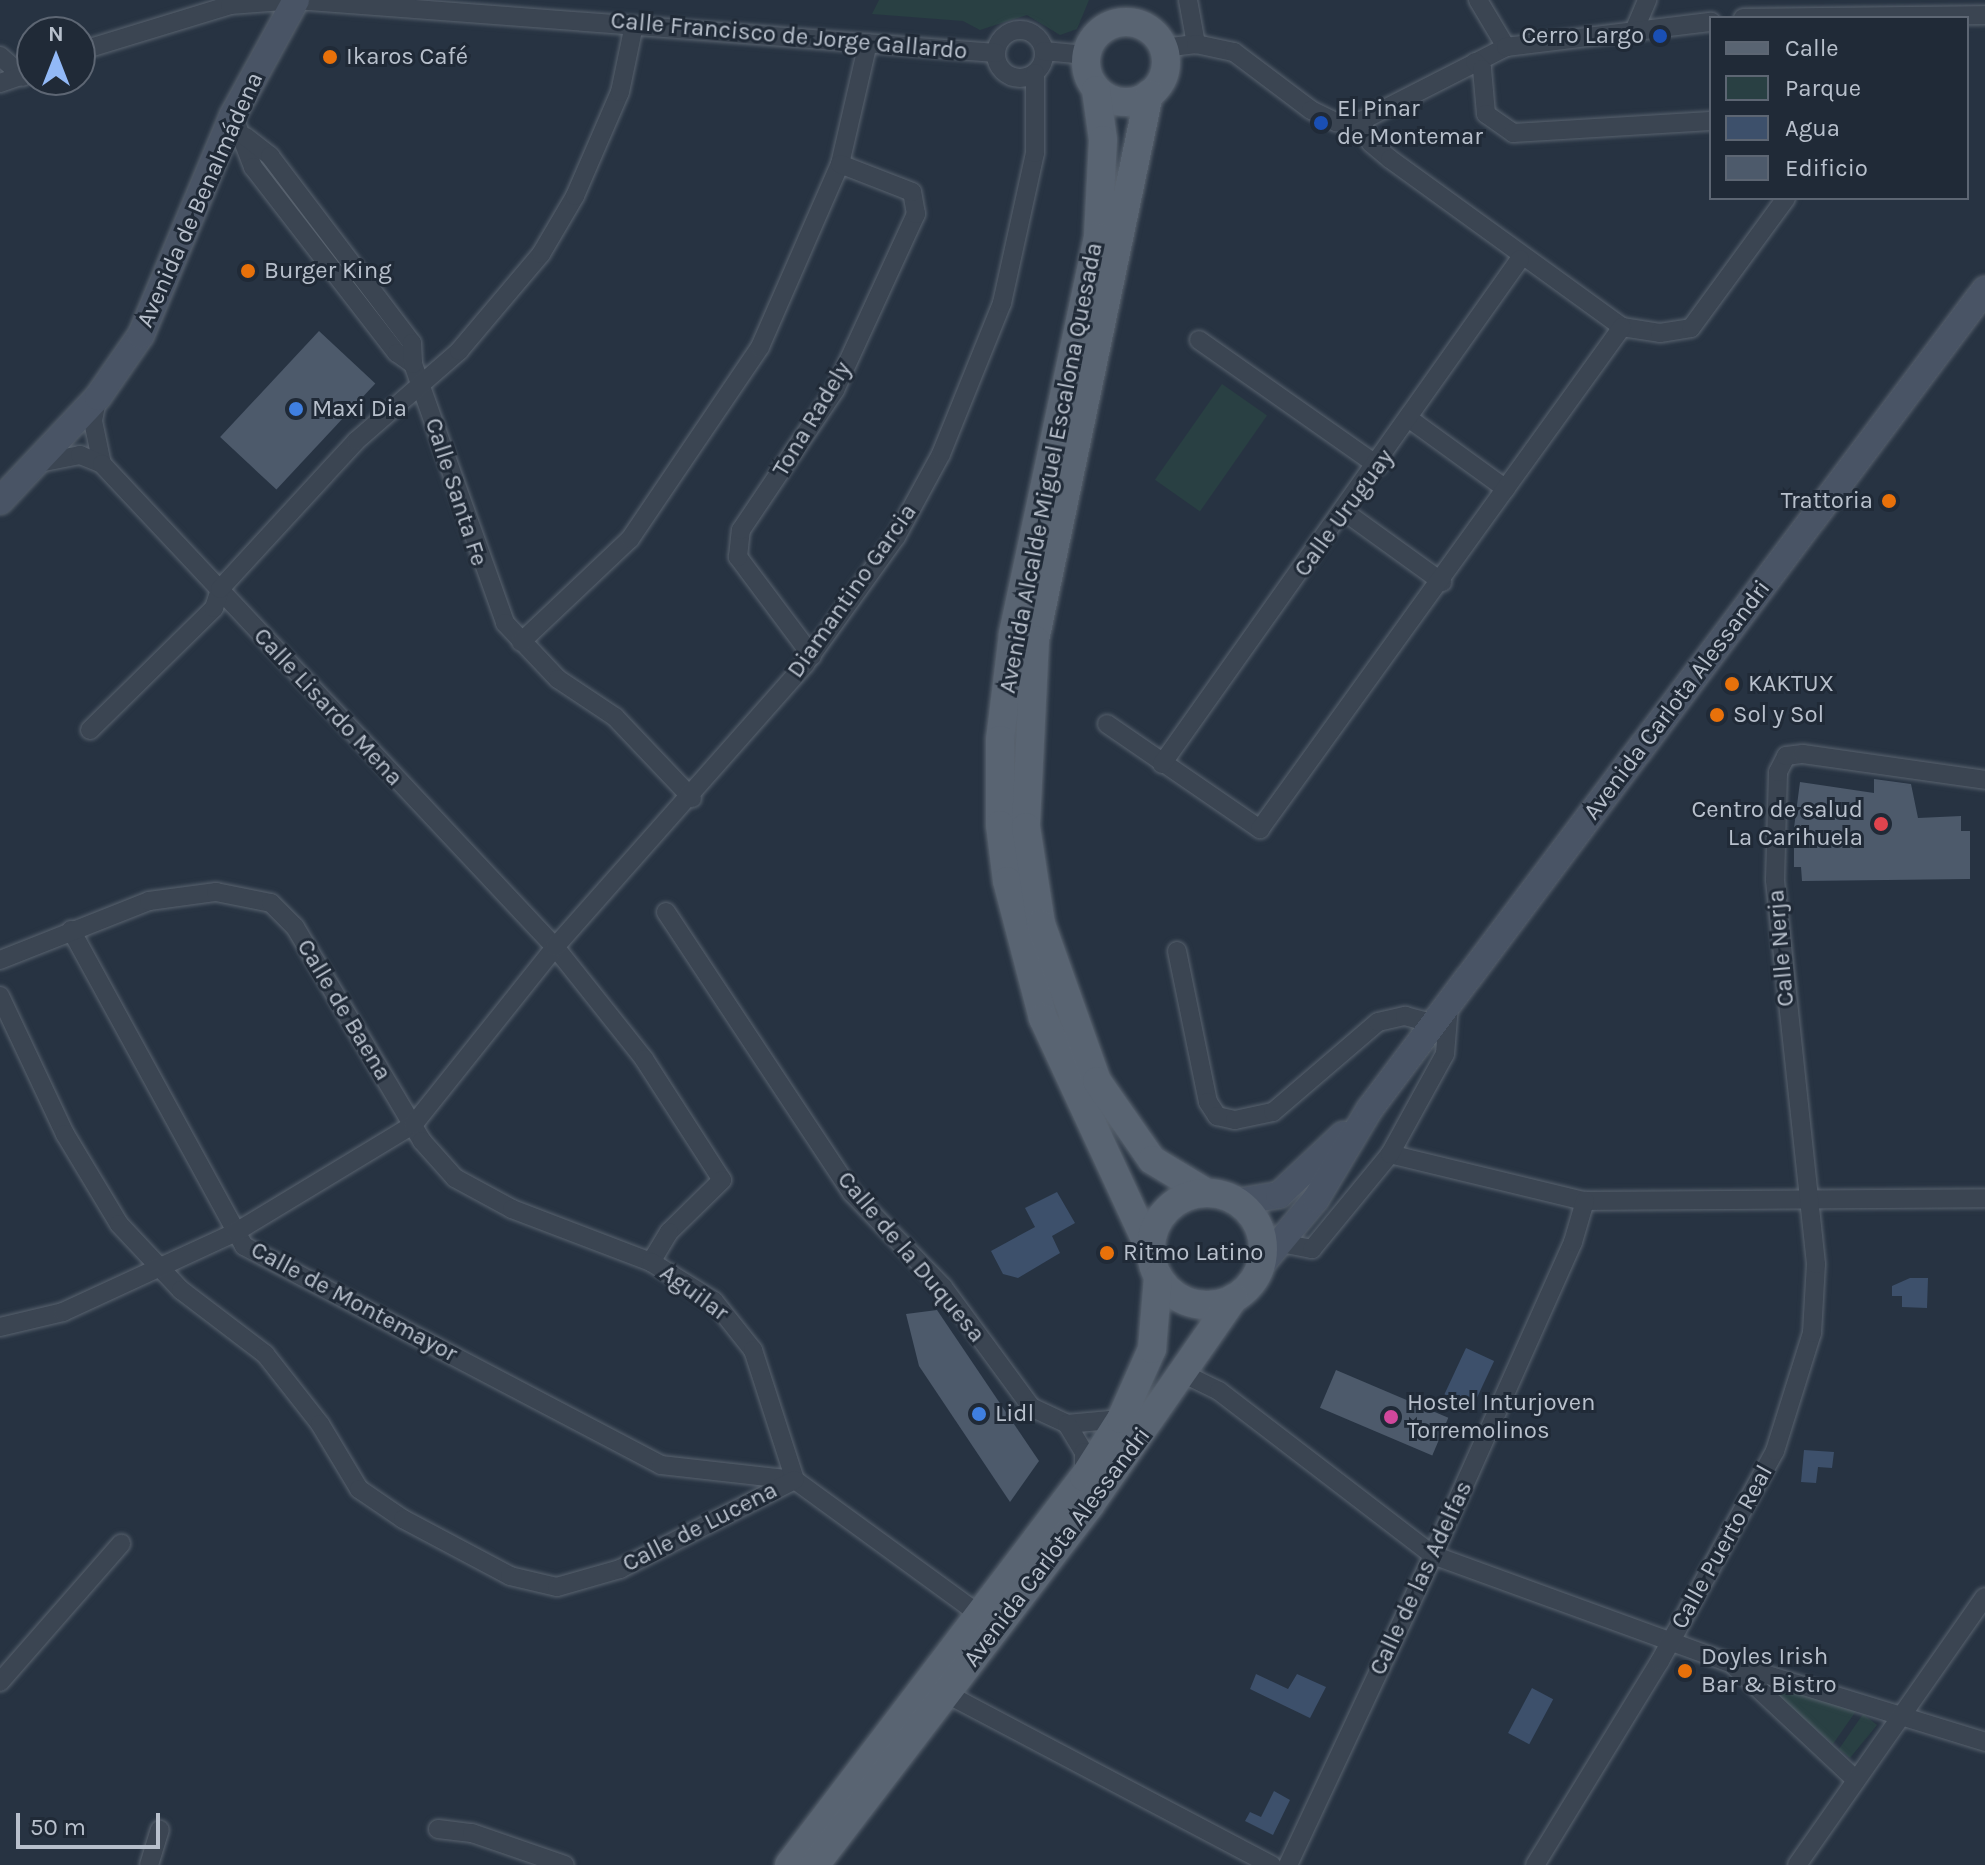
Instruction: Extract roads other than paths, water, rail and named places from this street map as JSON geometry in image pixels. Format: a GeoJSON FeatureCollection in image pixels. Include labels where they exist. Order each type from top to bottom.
{"type":"FeatureCollection","features":[{"type":"Feature","properties":{"kind":"main road","name":"Avenida de Benalmádena"},"geometry":{"type":"LineString","coordinates":[[0,501],[98,397],[157,300],[296,0]]}},
{"type":"Feature","properties":{"kind":"main road"},"geometry":{"type":"LineString","coordinates":[[1139,12],[1163,48],[1164,73],[1149,94],[1113,100],[1096,90],[1086,55],[1106,14],[1139,12]]}},
{"type":"Feature","properties":{"kind":"main road","name":"Avenida Alcalde Miguel Escalona Quesada"},"geometry":{"type":"LineString","coordinates":[[1096,90],[1103,140],[1098,237],[1013,634],[1000,740],[1000,825],[1007,881],[1043,1018],[1150,1250]]}},
{"type":"Feature","properties":{"kind":"main road","name":"Avenida Alcalde Miguel Escalona Quesada"},"geometry":{"type":"LineString","coordinates":[[1149,94],[1035,640],[1026,827],[1041,924],[1097,1081],[1152,1160],[1207,1193]]}},
{"type":"Feature","properties":{"kind":"main road","name":"Avenida Carlota Alessandri"},"geometry":{"type":"LineString","coordinates":[[1261,1265],[1316,1199],[1369,1110],[1985,290]]}},
{"type":"Feature","properties":{"kind":"main road","name":"Avenida Carlota Alessandri"},"geometry":{"type":"LineString","coordinates":[[1237,1202],[1279,1195],[1369,1110]]}},
{"type":"Feature","properties":{"kind":"main road"},"geometry":{"type":"LineString","coordinates":[[1207,1193],[1237,1202],[1259,1229],[1261,1265],[1234,1298],[1201,1305],[1169,1291],[1158,1278],[1150,1250],[1161,1217],[1189,1196],[1207,1193]]}},
{"type":"Feature","properties":{"kind":"main road","name":"Avenida Carlota Alessandri"},"geometry":{"type":"LineString","coordinates":[[864,1785],[980,1615],[1084,1477],[1121,1419],[1152,1349],[1158,1278]]}},
{"type":"Feature","properties":{"kind":"main road","name":"Avenida Carlota Alessandri"},"geometry":{"type":"LineString","coordinates":[[864,1785],[947,1694],[1234,1298]]}},
{"type":"Feature","properties":{"kind":"main road"},"geometry":{"type":"LineString","coordinates":[[789,1865],[864,1785]]}},
{"type":"Feature","properties":{"kind":"main road"},"geometry":{"type":"LineString","coordinates":[[815,1865],[864,1785]]}},
{"type":"Feature","properties":{"kind":"street","name":"Calle Francisco de Jorge Gallardo"},"geometry":{"type":"LineString","coordinates":[[96,46],[230,5],[296,0],[370,1],[996,53]]}},
{"type":"Feature","properties":{"kind":"street"},"geometry":{"type":"LineString","coordinates":[[1188,0],[1196,44]]}},
{"type":"Feature","properties":{"kind":"street"},"geometry":{"type":"LineString","coordinates":[[1478,0],[1506,47]]}},
{"type":"Feature","properties":{"kind":"street"},"geometry":{"type":"LineString","coordinates":[[1634,31],[1647,0]]}},
{"type":"Feature","properties":{"kind":"street"},"geometry":{"type":"LineString","coordinates":[[1904,16],[1985,15]]}},
{"type":"Feature","properties":{"kind":"street"},"geometry":{"type":"LineString","coordinates":[[1163,48],[1196,44],[1234,52],[1336,122],[1361,121],[1506,47],[1709,22]]}},
{"type":"Feature","properties":{"kind":"street"},"geometry":{"type":"LineString","coordinates":[[90,730],[214,608],[220,589],[416,372],[459,351],[541,254],[575,196],[620,92],[634,25]]}},
{"type":"Feature","properties":{"kind":"street"},"geometry":{"type":"LineString","coordinates":[[1017,30],[1037,37],[1044,51],[1035,73],[1011,76],[996,53],[1002,38],[1017,30]]}},
{"type":"Feature","properties":{"kind":"street"},"geometry":{"type":"LineString","coordinates":[[521,642],[630,539],[660,502],[760,347],[840,164],[868,43]]}},
{"type":"Feature","properties":{"kind":"street"},"geometry":{"type":"LineString","coordinates":[[1044,51],[1086,55]]}},
{"type":"Feature","properties":{"kind":"street"},"geometry":{"type":"LineString","coordinates":[[1475,62],[1482,69],[1486,114],[1513,133],[1709,121]]}},
{"type":"Feature","properties":{"kind":"street","name":"Diamantino Garcia"},"geometry":{"type":"LineString","coordinates":[[413,1125],[555,947],[692,798],[812,656],[904,523],[941,454],[1002,303],[1035,153],[1035,73]]}},
{"type":"Feature","properties":{"kind":"street"},"geometry":{"type":"LineString","coordinates":[[1361,121],[1371,143],[1520,259],[1622,327],[1660,333],[1691,328],[1782,204]]}},
{"type":"Feature","properties":{"kind":"street","name":"Calle Santa Fe"},"geometry":{"type":"LineString","coordinates":[[239,126],[253,167],[397,353],[416,372],[483,572],[521,642],[558,679],[615,717],[692,798]]}},
{"type":"Feature","properties":{"kind":"street","name":"Tona Radely"},"geometry":{"type":"LineString","coordinates":[[812,656],[738,557],[741,530],[835,390],[916,214],[912,192],[840,164]]}},
{"type":"Feature","properties":{"kind":"street","name":"Calle Uruguay"},"geometry":{"type":"LineString","coordinates":[[1162,764],[1411,420],[1520,259]]}},
{"type":"Feature","properties":{"kind":"street"},"geometry":{"type":"LineString","coordinates":[[1107,724],[1260,829],[1442,582],[1622,327]]}},
{"type":"Feature","properties":{"kind":"street"},"geometry":{"type":"LineString","coordinates":[[1199,340],[1378,466]]}},
{"type":"Feature","properties":{"kind":"street"},"geometry":{"type":"LineString","coordinates":[[98,397],[93,421],[102,464]]}},
{"type":"Feature","properties":{"kind":"street"},"geometry":{"type":"LineString","coordinates":[[1411,420],[1506,489]]}},
{"type":"Feature","properties":{"kind":"street"},"geometry":{"type":"LineString","coordinates":[[34,465],[80,455],[102,464]]}},
{"type":"Feature","properties":{"kind":"street","name":"Calle Lisardo Mena"},"geometry":{"type":"LineString","coordinates":[[102,464],[555,947]]}},
{"type":"Feature","properties":{"kind":"street"},"geometry":{"type":"LineString","coordinates":[[1345,512],[1442,582]]}},
{"type":"Feature","properties":{"kind":"street","name":"Calle Nerja"},"geometry":{"type":"LineString","coordinates":[[1809,1197],[1779,959],[1778,772],[1786,756],[1803,754],[1985,780]]}},
{"type":"Feature","properties":{"kind":"street","name":"Calle de Baena"},"geometry":{"type":"LineString","coordinates":[[0,960],[71,930],[163,899],[216,892],[271,903],[295,927],[413,1125],[455,1178],[512,1209],[651,1262]]}},
{"type":"Feature","properties":{"kind":"street","name":"Calle de la Duquesa"},"geometry":{"type":"LineString","coordinates":[[666,912],[852,1193],[943,1287],[1031,1407],[1067,1424]]}},
{"type":"Feature","properties":{"kind":"street","name":"Calle de Montemayor"},"geometry":{"type":"LineString","coordinates":[[71,930],[244,1246],[661,1465],[795,1480]]}},
{"type":"Feature","properties":{"kind":"street","name":"Aguilar"},"geometry":{"type":"LineString","coordinates":[[555,947],[644,1059],[722,1180],[669,1232],[651,1262],[714,1301],[738,1325],[753,1350],[795,1480]]}},
{"type":"Feature","properties":{"kind":"street"},"geometry":{"type":"LineString","coordinates":[[1177,951],[1208,1102],[1217,1116],[1235,1120],[1273,1112],[1378,1022],[1405,1016],[1442,1014],[1445,1054],[1390,1154],[1312,1249],[1281,1243]]}},
{"type":"Feature","properties":{"kind":"street"},"geometry":{"type":"LineString","coordinates":[[0,996],[93,1185],[157,1266]]}},
{"type":"Feature","properties":{"kind":"street"},"geometry":{"type":"LineString","coordinates":[[0,1327],[63,1312],[236,1232],[413,1125]]}},
{"type":"Feature","properties":{"kind":"street"},"geometry":{"type":"LineString","coordinates":[[1390,1154],[1585,1201],[1985,1198]]}},
{"type":"Feature","properties":{"kind":"street","name":"Calle Puerto Real"},"geometry":{"type":"LineString","coordinates":[[1535,1865],[1671,1640],[1775,1451],[1812,1333],[1816,1264],[1809,1197]]}},
{"type":"Feature","properties":{"kind":"street","name":"Calle de las Adelfas"},"geometry":{"type":"LineString","coordinates":[[1288,1865],[1433,1555],[1573,1242],[1585,1201]]}},
{"type":"Feature","properties":{"kind":"street","name":"Calle de Lucena"},"geometry":{"type":"LineString","coordinates":[[157,1266],[265,1354],[320,1424],[359,1489],[510,1576],[557,1587],[620,1569],[795,1480]]}},
{"type":"Feature","properties":{"kind":"street"},"geometry":{"type":"LineString","coordinates":[[1182,1373],[1219,1391],[1433,1555],[1732,1664],[1985,1742]]}},
{"type":"Feature","properties":{"kind":"street"},"geometry":{"type":"LineString","coordinates":[[1084,1477],[1084,1452],[1067,1424],[1121,1419]]}},
{"type":"Feature","properties":{"kind":"street"},"geometry":{"type":"LineString","coordinates":[[795,1480],[980,1615]]}},
{"type":"Feature","properties":{"kind":"street"},"geometry":{"type":"LineString","coordinates":[[0,1682],[121,1544]]}},
{"type":"Feature","properties":{"kind":"street"},"geometry":{"type":"LineString","coordinates":[[1797,1865],[1985,1597]]}},
{"type":"Feature","properties":{"kind":"street"},"geometry":{"type":"LineString","coordinates":[[1732,1664],[1856,1780]]}},
{"type":"Feature","properties":{"kind":"street"},"geometry":{"type":"LineString","coordinates":[[947,1694],[1272,1865]]}},
{"type":"Feature","properties":{"kind":"street"},"geometry":{"type":"LineString","coordinates":[[438,1829],[472,1833],[565,1865]]}},
{"type":"Feature","properties":{"kind":"street"},"geometry":{"type":"LineString","coordinates":[[149,1865],[160,1830]]}},
{"type":"Feature","properties":{"kind":"water"},"geometry":{"type":"Polygon","coordinates":[[[1057,1192],[1075,1223],[1052,1236],[1060,1253],[1018,1278],[1003,1274],[991,1251],[1035,1227],[1025,1208],[1057,1192]]]}},
{"type":"Feature","properties":{"kind":"water"},"geometry":{"type":"Polygon","coordinates":[[[1910,1278],[1928,1278],[1927,1308],[1902,1307],[1902,1296],[1892,1296],[1892,1286],[1910,1278]]]}},
{"type":"Feature","properties":{"kind":"water"},"geometry":{"type":"Polygon","coordinates":[[[1466,1348],[1494,1361],[1473,1407],[1444,1394],[1466,1348]]]}},
{"type":"Feature","properties":{"kind":"water"},"geometry":{"type":"Polygon","coordinates":[[[1804,1450],[1834,1452],[1832,1468],[1818,1467],[1816,1483],[1801,1482],[1804,1450]]]}},
{"type":"Feature","properties":{"kind":"water"},"geometry":{"type":"Polygon","coordinates":[[[1256,1674],[1288,1689],[1297,1674],[1326,1687],[1310,1718],[1250,1689],[1256,1674]]]}},
{"type":"Feature","properties":{"kind":"water"},"geometry":{"type":"Polygon","coordinates":[[[1532,1688],[1553,1699],[1529,1744],[1508,1733],[1532,1688]]]}},
{"type":"Feature","properties":{"kind":"water"},"geometry":{"type":"Polygon","coordinates":[[[1274,1791],[1290,1800],[1273,1835],[1245,1821],[1250,1812],[1261,1817],[1274,1791]]]}},
{"type":"Feature","properties":{"kind":"place","name":"Cerro Largo"},"geometry":{"type":"Point","coordinates":[1660,36]}},
{"type":"Feature","properties":{"kind":"place","name":"Ikaros Café"},"geometry":{"type":"Point","coordinates":[330,57]}},
{"type":"Feature","properties":{"kind":"place","name":"El Pinar de Montemar"},"geometry":{"type":"Point","coordinates":[1321,123]}},
{"type":"Feature","properties":{"kind":"place","name":"Burger King"},"geometry":{"type":"Point","coordinates":[248,271]}},
{"type":"Feature","properties":{"kind":"place","name":"Maxi Dia"},"geometry":{"type":"Point","coordinates":[296,409]}},
{"type":"Feature","properties":{"kind":"place","name":"Trattoria"},"geometry":{"type":"Point","coordinates":[1889,501]}},
{"type":"Feature","properties":{"kind":"place","name":"KAKTUX"},"geometry":{"type":"Point","coordinates":[1732,684]}},
{"type":"Feature","properties":{"kind":"place","name":"Sol y Sol"},"geometry":{"type":"Point","coordinates":[1717,715]}},
{"type":"Feature","properties":{"kind":"place","name":"Centro de salud La Carihuela"},"geometry":{"type":"Point","coordinates":[1881,824]}},
{"type":"Feature","properties":{"kind":"place","name":"Ritmo Latino"},"geometry":{"type":"Point","coordinates":[1107,1253]}},
{"type":"Feature","properties":{"kind":"place","name":"Lidl"},"geometry":{"type":"Point","coordinates":[979,1414]}},
{"type":"Feature","properties":{"kind":"place","name":"Hostel Inturjoven Torremolinos"},"geometry":{"type":"Point","coordinates":[1391,1417]}},
{"type":"Feature","properties":{"kind":"place","name":"Doyles Irish Bar & Bistro"},"geometry":{"type":"Point","coordinates":[1685,1671]}}]}
